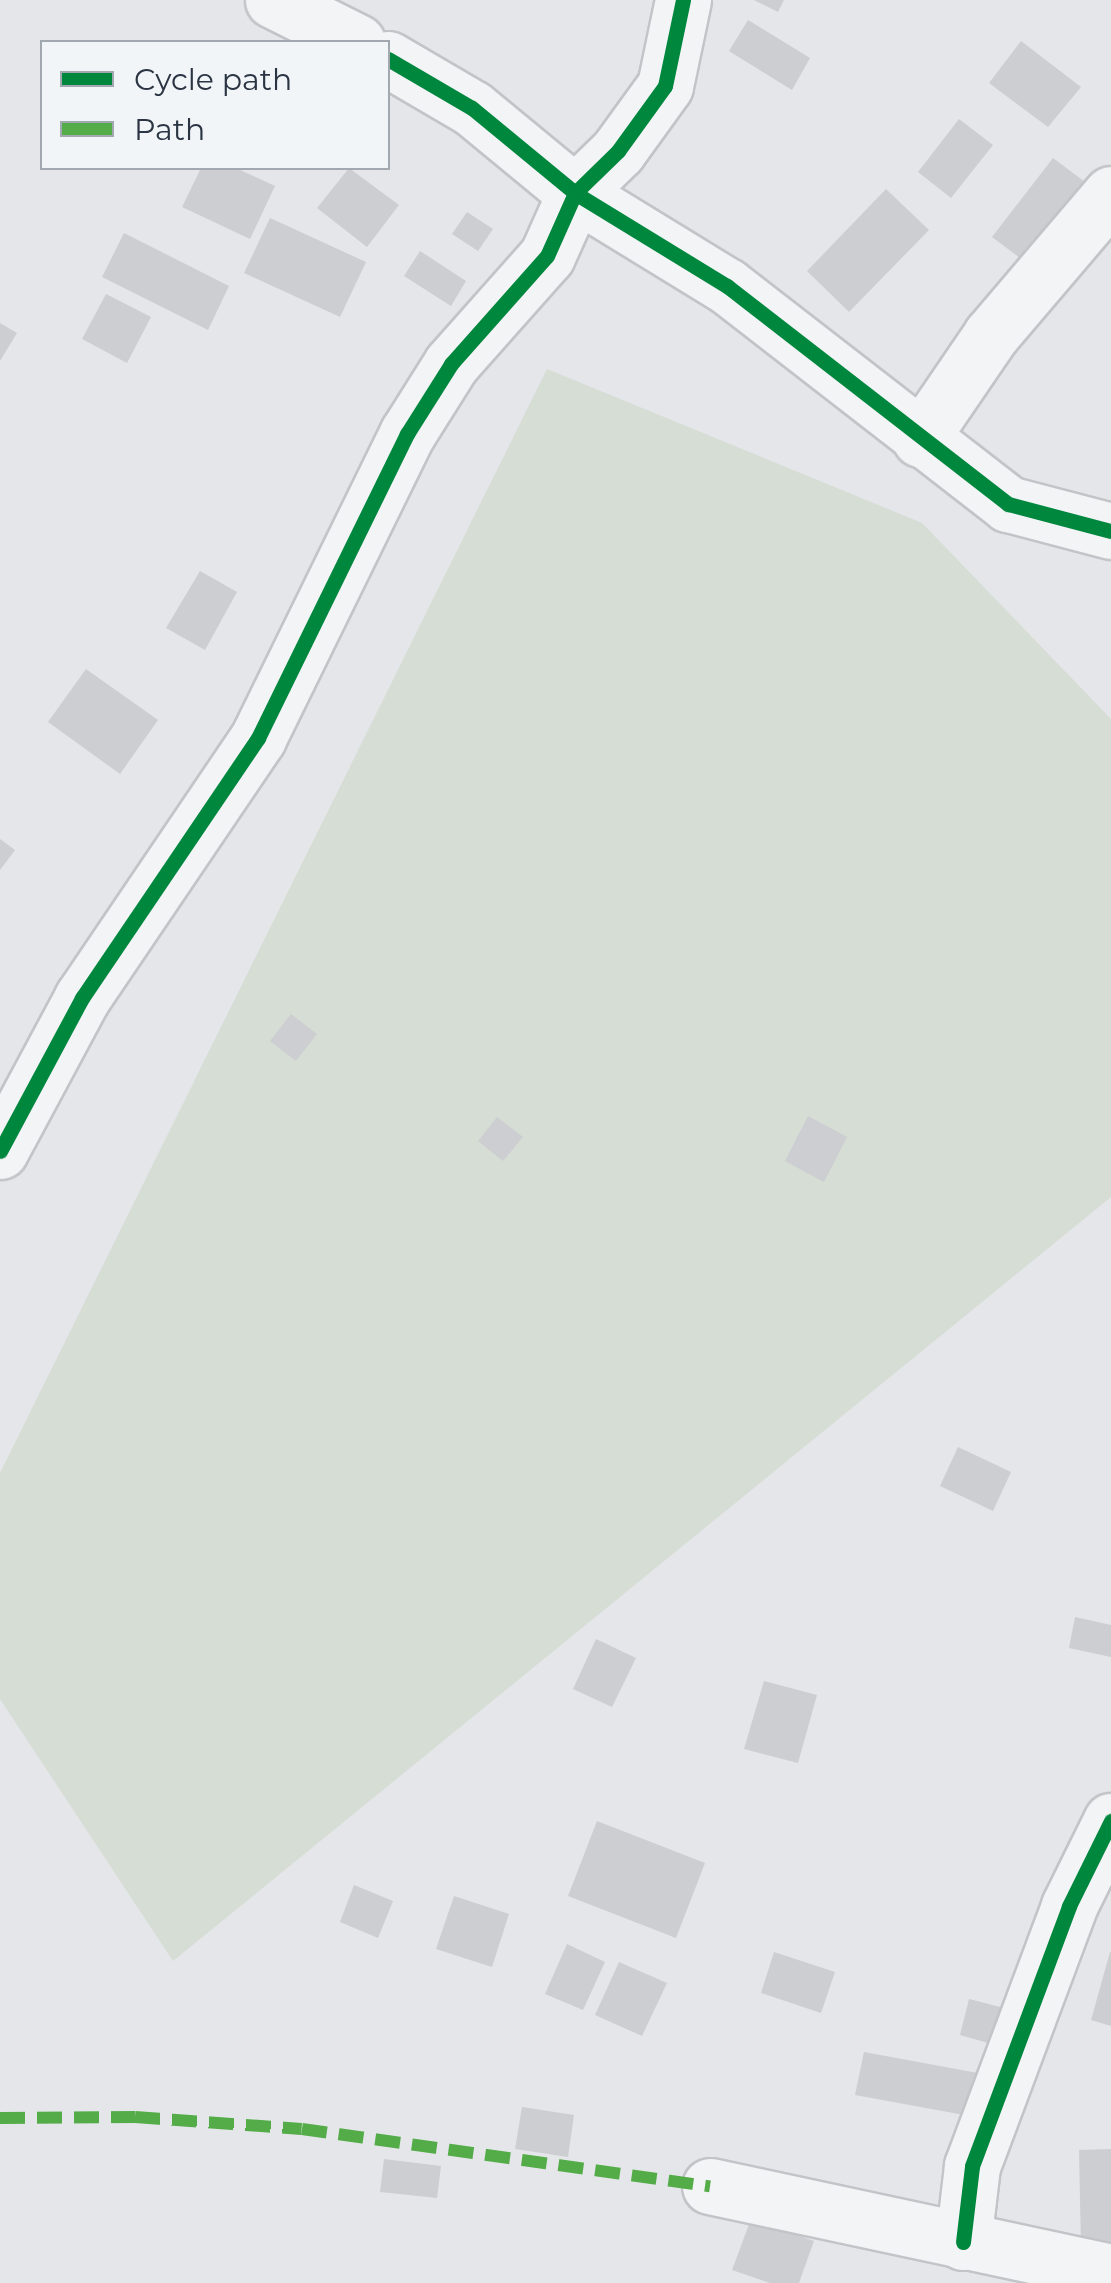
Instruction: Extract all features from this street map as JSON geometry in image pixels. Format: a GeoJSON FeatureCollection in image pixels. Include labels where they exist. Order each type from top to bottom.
{"type":"FeatureCollection","features":[{"type":"Feature","properties":{"kind":"street"},"geometry":{"type":"LineString","coordinates":[[273,0],[353,40]]}},
{"type":"Feature","properties":{"kind":"street"},"geometry":{"type":"LineString","coordinates":[[0,1151],[82,998],[258,738],[408,434],[451,364],[547,256],[575,193],[618,151],[665,86],[683,0]]}},
{"type":"Feature","properties":{"kind":"street"},"geometry":{"type":"LineString","coordinates":[[390,60],[472,108],[575,193],[727,286],[1008,504],[1111,532]]}},
{"type":"Feature","properties":{"kind":"street"},"geometry":{"type":"LineString","coordinates":[[920,439],[992,335],[1111,194]]}},
{"type":"Feature","properties":{"kind":"street"},"geometry":{"type":"LineString","coordinates":[[963,2242],[972,2166],[1069,1906],[1111,1821]]}},
{"type":"Feature","properties":{"kind":"street"},"geometry":{"type":"LineString","coordinates":[[710,2186],[1111,2272]]}},
{"type":"Feature","properties":{"kind":"shaded area"},"geometry":{"type":"Polygon","coordinates":[[[547,369],[922,523],[1111,719],[1111,1197],[173,1961],[0,1699],[0,1473],[547,369]]]}},
{"type":"Feature","properties":{"kind":"building"},"geometry":{"type":"Polygon","coordinates":[[[754,0],[784,0],[778,12],[754,0]]]}},
{"type":"Feature","properties":{"kind":"building"},"geometry":{"type":"Polygon","coordinates":[[[748,20],[810,58],[792,90],[729,51],[748,20]]]}},
{"type":"Feature","properties":{"kind":"building"},"geometry":{"type":"Polygon","coordinates":[[[1021,41],[1081,87],[1048,127],[989,83],[1021,41]]]}},
{"type":"Feature","properties":{"kind":"building"},"geometry":{"type":"Polygon","coordinates":[[[959,119],[993,145],[951,198],[918,172],[959,119]]]}},
{"type":"Feature","properties":{"kind":"building"},"geometry":{"type":"Polygon","coordinates":[[[1053,158],[1093,188],[1032,267],[992,237],[1053,158]]]}},
{"type":"Feature","properties":{"kind":"building"},"geometry":{"type":"Polygon","coordinates":[[[200,170],[240,170],[275,186],[250,239],[182,207],[200,170]]]}},
{"type":"Feature","properties":{"kind":"building"},"geometry":{"type":"Polygon","coordinates":[[[347,170],[399,205],[367,247],[317,208],[347,170]]]}},
{"type":"Feature","properties":{"kind":"building"},"geometry":{"type":"Polygon","coordinates":[[[886,189],[929,230],[849,312],[807,271],[886,189]]]}},
{"type":"Feature","properties":{"kind":"building"},"geometry":{"type":"Polygon","coordinates":[[[467,212],[493,229],[478,251],[452,234],[467,212]]]}},
{"type":"Feature","properties":{"kind":"building"},"geometry":{"type":"Polygon","coordinates":[[[270,218],[366,262],[340,317],[244,273],[270,218]]]}},
{"type":"Feature","properties":{"kind":"building"},"geometry":{"type":"Polygon","coordinates":[[[124,233],[229,286],[208,330],[102,277],[124,233]]]}},
{"type":"Feature","properties":{"kind":"building"},"geometry":{"type":"Polygon","coordinates":[[[420,251],[466,281],[451,306],[404,276],[420,251]]]}},
{"type":"Feature","properties":{"kind":"building"},"geometry":{"type":"Polygon","coordinates":[[[106,294],[151,317],[127,363],[82,339],[106,294]]]}},
{"type":"Feature","properties":{"kind":"building"},"geometry":{"type":"Polygon","coordinates":[[[0,323],[17,333],[0,361],[0,323]]]}},
{"type":"Feature","properties":{"kind":"building"},"geometry":{"type":"Polygon","coordinates":[[[200,571],[237,592],[205,650],[166,628],[200,571]]]}},
{"type":"Feature","properties":{"kind":"building"},"geometry":{"type":"Polygon","coordinates":[[[86,669],[158,720],[120,774],[48,722],[86,669]]]}},
{"type":"Feature","properties":{"kind":"building"},"geometry":{"type":"Polygon","coordinates":[[[0,839],[15,850],[0,870],[0,839]]]}},
{"type":"Feature","properties":{"kind":"building"},"geometry":{"type":"Polygon","coordinates":[[[291,1014],[317,1034],[296,1061],[270,1041],[291,1014]]]}},
{"type":"Feature","properties":{"kind":"building"},"geometry":{"type":"Polygon","coordinates":[[[808,1116],[847,1137],[824,1182],[785,1161],[808,1116]]]}},
{"type":"Feature","properties":{"kind":"building"},"geometry":{"type":"Polygon","coordinates":[[[497,1117],[523,1137],[503,1161],[478,1141],[497,1117]]]}},
{"type":"Feature","properties":{"kind":"building"},"geometry":{"type":"Polygon","coordinates":[[[958,1447],[1011,1472],[993,1511],[940,1486],[958,1447]]]}},
{"type":"Feature","properties":{"kind":"building"},"geometry":{"type":"Polygon","coordinates":[[[1075,1617],[1111,1625],[1111,1657],[1069,1648],[1075,1617]]]}},
{"type":"Feature","properties":{"kind":"building"},"geometry":{"type":"Polygon","coordinates":[[[596,1639],[636,1658],[612,1707],[573,1689],[596,1639]]]}},
{"type":"Feature","properties":{"kind":"building"},"geometry":{"type":"Polygon","coordinates":[[[764,1681],[817,1695],[798,1763],[744,1749],[764,1681]]]}},
{"type":"Feature","properties":{"kind":"building"},"geometry":{"type":"Polygon","coordinates":[[[597,1821],[705,1863],[676,1938],[568,1896],[597,1821]]]}},
{"type":"Feature","properties":{"kind":"building"},"geometry":{"type":"Polygon","coordinates":[[[354,1885],[393,1901],[378,1938],[340,1922],[354,1885]]]}},
{"type":"Feature","properties":{"kind":"building"},"geometry":{"type":"Polygon","coordinates":[[[454,1896],[509,1914],[492,1967],[436,1949],[454,1896]]]}},
{"type":"Feature","properties":{"kind":"building"},"geometry":{"type":"Polygon","coordinates":[[[567,1944],[605,1962],[583,2010],[545,1994],[567,1944]]]}},
{"type":"Feature","properties":{"kind":"building"},"geometry":{"type":"Polygon","coordinates":[[[774,1952],[835,1972],[821,2013],[761,1993],[774,1952]]]}},
{"type":"Feature","properties":{"kind":"building"},"geometry":{"type":"Polygon","coordinates":[[[1111,1952],[1111,2026],[1091,2020],[1111,1952]]]}},
{"type":"Feature","properties":{"kind":"building"},"geometry":{"type":"Polygon","coordinates":[[[619,1962],[667,1983],[642,2036],[595,2015],[619,1962]]]}},
{"type":"Feature","properties":{"kind":"building"},"geometry":{"type":"Polygon","coordinates":[[[969,1999],[1012,2010],[1002,2047],[960,2035],[969,1999]]]}},
{"type":"Feature","properties":{"kind":"building"},"geometry":{"type":"Polygon","coordinates":[[[864,2052],[994,2076],[986,2119],[855,2095],[864,2052]]]}},
{"type":"Feature","properties":{"kind":"building"},"geometry":{"type":"Polygon","coordinates":[[[522,2107],[574,2115],[568,2157],[515,2149],[522,2107]]]}},
{"type":"Feature","properties":{"kind":"building"},"geometry":{"type":"Polygon","coordinates":[[[1111,2149],[1111,2247],[1081,2248],[1079,2150],[1111,2149]]]}},
{"type":"Feature","properties":{"kind":"building"},"geometry":{"type":"Polygon","coordinates":[[[384,2159],[441,2166],[437,2198],[380,2192],[384,2159]]]}},
{"type":"Feature","properties":{"kind":"building"},"geometry":{"type":"Polygon","coordinates":[[[751,2219],[814,2241],[799,2283],[770,2283],[732,2270],[751,2219]]]}},
{"type":"Feature","properties":{"kind":"marked path"},"geometry":{"type":"LineString","coordinates":[[0,2118],[135,2117],[302,2129],[710,2186]]}},
{"type":"Feature","properties":{"kind":"cycle path"},"geometry":{"type":"LineString","coordinates":[[0,1151],[82,998],[258,738],[407,434],[451,364],[547,256],[575,193],[618,151],[665,86],[683,0]]}},
{"type":"Feature","properties":{"kind":"cycle path"},"geometry":{"type":"LineString","coordinates":[[390,60],[472,108],[575,193],[727,286],[1008,504],[1111,531]]}},
{"type":"Feature","properties":{"kind":"cycle path"},"geometry":{"type":"LineString","coordinates":[[963,2242],[972,2166],[1069,1906],[1111,1821]]}}]}
